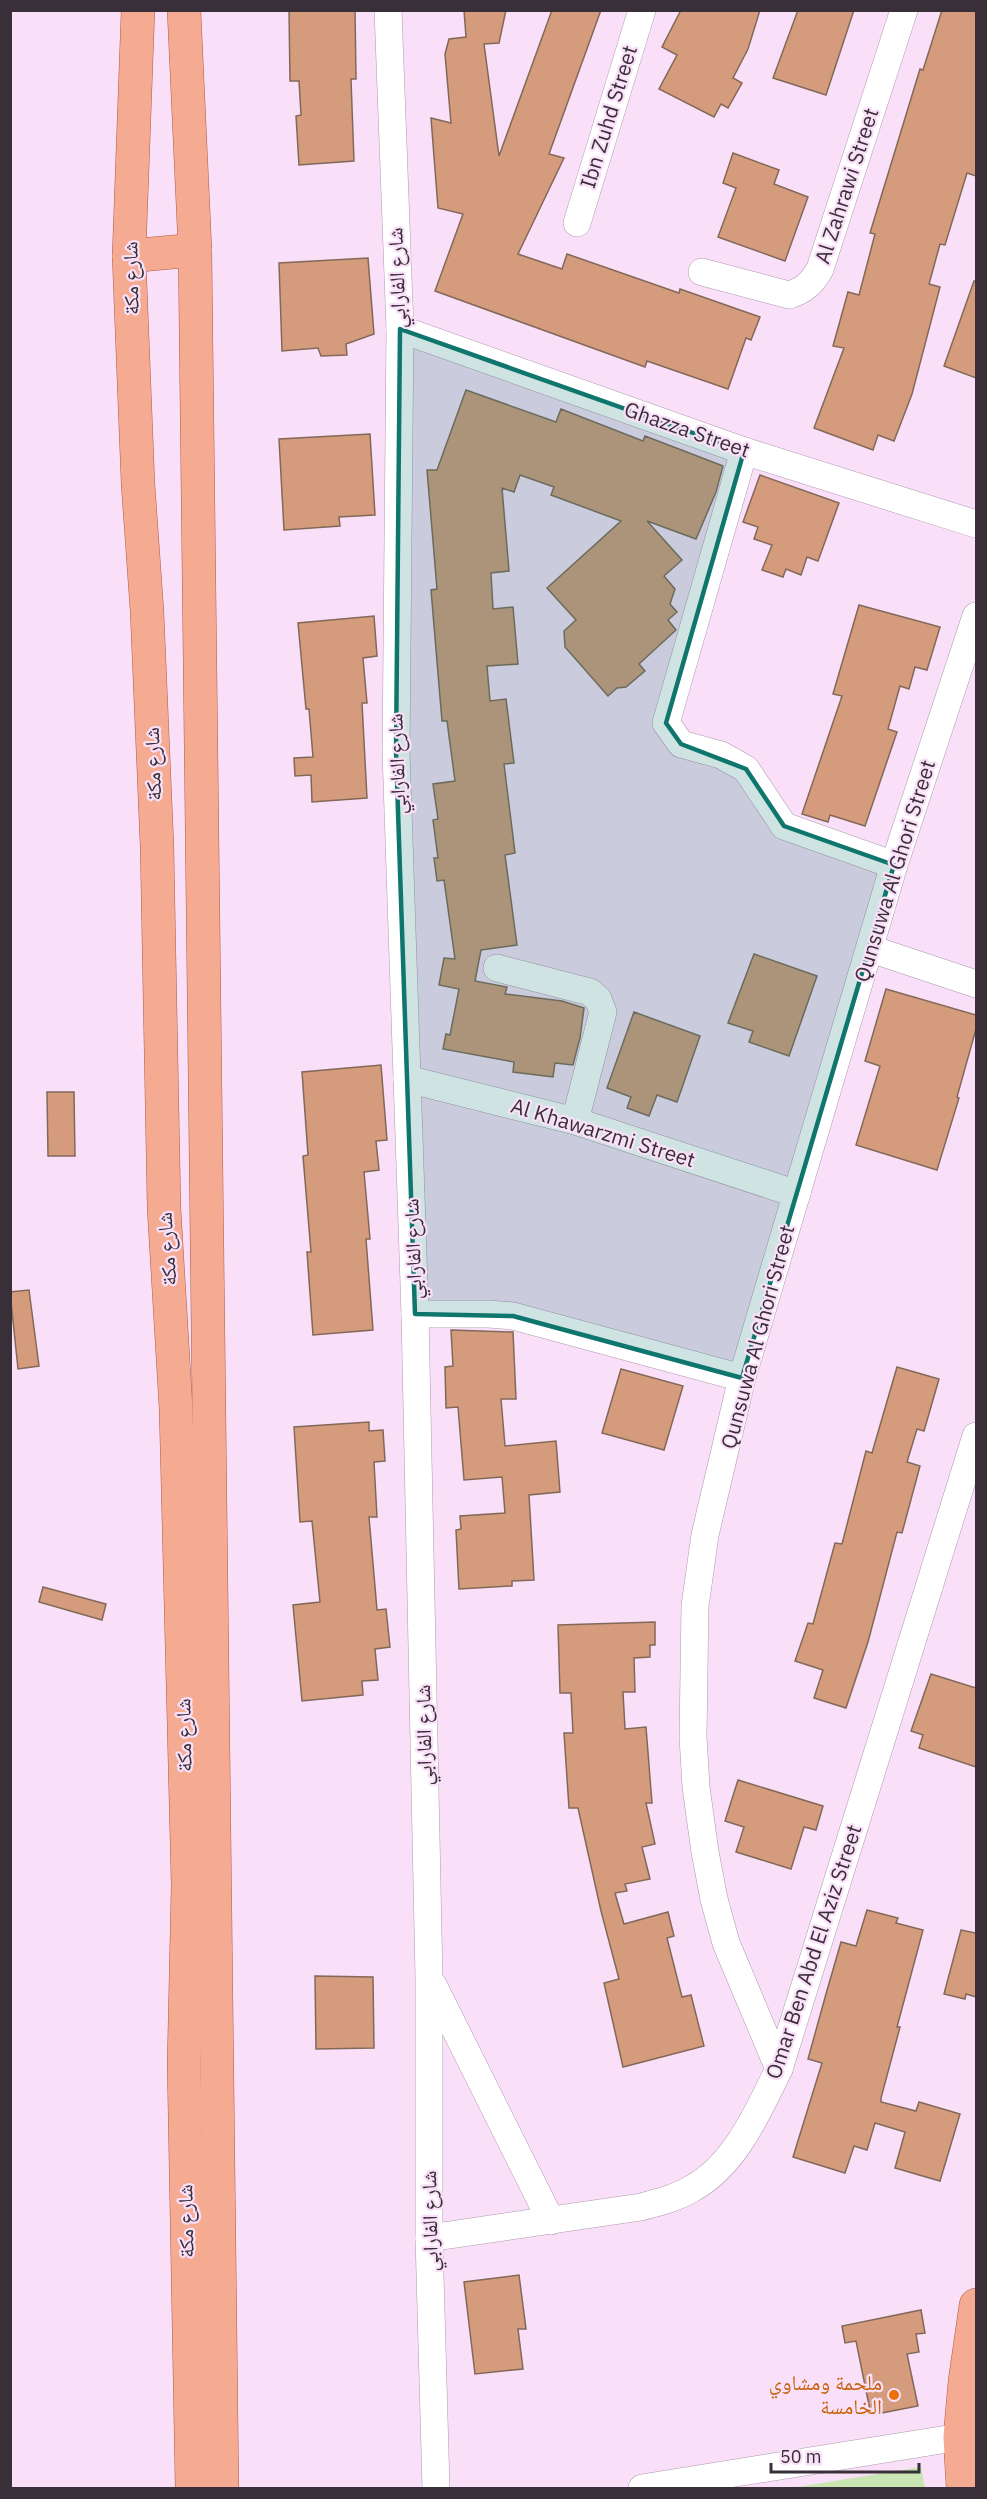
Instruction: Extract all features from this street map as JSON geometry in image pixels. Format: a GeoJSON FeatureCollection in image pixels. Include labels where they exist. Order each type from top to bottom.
{"type":"FeatureCollection","features":[{"type":"Feature","properties":{"kind":"main road","name":"شارع مكة"},"geometry":{"type":"LineString","coordinates":[[138,10],[129,256],[138,484],[147,611],[157,846],[164,1208],[176,1409],[188,1885],[184,2064],[192,2488]]}},
{"type":"Feature","properties":{"kind":"main road","name":"شارع مكة"},"geometry":{"type":"LineString","coordinates":[[184,10],[195,250],[222,2488]]}},
{"type":"Feature","properties":{"kind":"main road"},"geometry":{"type":"LineString","coordinates":[[129,256],[195,250]]}},
{"type":"Feature","properties":{"kind":"main road"},"geometry":{"type":"LineString","coordinates":[[963,2488],[960,2437],[976,2305]]}},
{"type":"Feature","properties":{"kind":"street","name":"شارع الفارابي"},"geometry":{"type":"LineString","coordinates":[[388,10],[400,329],[396,752],[415,1314],[429,1978],[429,2238],[436,2488]]}},
{"type":"Feature","properties":{"kind":"street","name":"Ibn Zuhd Street"},"geometry":{"type":"LineString","coordinates":[[576,223],[642,10]]}},
{"type":"Feature","properties":{"kind":"street","name":"Al Zahrawi Street"},"geometry":{"type":"LineString","coordinates":[[702,272],[789,295],[802,291],[812,283],[820,269],[904,10]]}},
{"type":"Feature","properties":{"kind":"street","name":"Ghazza Street"},"geometry":{"type":"LineString","coordinates":[[400,329],[744,451],[976,524]]}},
{"type":"Feature","properties":{"kind":"street"},"geometry":{"type":"LineString","coordinates":[[744,451],[666,723],[681,744],[721,755],[746,769],[784,826],[894,865]]}},
{"type":"Feature","properties":{"kind":"street","name":"Qunsuwa Al Ghori Street"},"geometry":{"type":"LineString","coordinates":[[779,2069],[726,1943],[714,1899],[696,1787],[692,1681],[695,1606],[705,1535],[742,1378],[871,949],[894,865],[976,616]]}},
{"type":"Feature","properties":{"kind":"street"},"geometry":{"type":"LineString","coordinates":[[871,949],[976,984]]}},
{"type":"Feature","properties":{"kind":"street"},"geometry":{"type":"LineString","coordinates":[[496,968],[590,992],[598,999],[603,1011],[575,1121]]}},
{"type":"Feature","properties":{"kind":"street","name":"Al Khawarzmi Street"},"geometry":{"type":"LineString","coordinates":[[407,1079],[575,1121],[797,1194]]}},
{"type":"Feature","properties":{"kind":"street"},"geometry":{"type":"LineString","coordinates":[[415,1314],[513,1316],[742,1378]]}},
{"type":"Feature","properties":{"kind":"street","name":"Omar Ben Abd El Aziz Street"},"geometry":{"type":"LineString","coordinates":[[429,2238],[640,2207],[671,2199],[694,2188],[716,2172],[735,2149],[779,2069],[971,1472],[976,1436]]}},
{"type":"Feature","properties":{"kind":"street"},"geometry":{"type":"LineString","coordinates":[[429,1978],[551,2221]]}},
{"type":"Feature","properties":{"kind":"street"},"geometry":{"type":"LineString","coordinates":[[642,2488],[712,2483],[960,2437]]}},
{"type":"Feature","properties":{"kind":"highlighted area"},"geometry":{"type":"Polygon","coordinates":[[[400,329],[744,451],[666,723],[681,744],[746,769],[784,826],[894,865],[742,1378],[513,1316],[415,1314],[396,752],[400,329]]]}},
{"type":"Feature","properties":{"kind":"green space"},"geometry":{"type":"Polygon","coordinates":[[[921,2467],[925,2488],[791,2488],[921,2467]]]}},
{"type":"Feature","properties":{"kind":"building"},"geometry":{"type":"Polygon","coordinates":[[[289,10],[355,10],[356,79],[351,79],[354,161],[299,165],[296,116],[301,115],[299,81],[290,81],[289,10]]]}},
{"type":"Feature","properties":{"kind":"building"},"geometry":{"type":"Polygon","coordinates":[[[464,10],[506,10],[499,43],[484,44],[499,156],[552,10],[601,10],[549,154],[564,158],[518,254],[562,269],[567,254],[679,293],[680,289],[760,317],[751,340],[746,338],[728,389],[647,361],[645,367],[435,291],[463,214],[438,208],[431,118],[451,123],[445,54],[449,39],[466,37],[464,10]]]}},
{"type":"Feature","properties":{"kind":"building"},"geometry":{"type":"Polygon","coordinates":[[[681,10],[760,10],[748,49],[733,78],[742,83],[728,108],[721,104],[714,117],[659,89],[677,55],[662,47],[681,10]]]}},
{"type":"Feature","properties":{"kind":"building"},"geometry":{"type":"Polygon","coordinates":[[[798,10],[854,10],[826,95],[773,78],[798,10]]]}},
{"type":"Feature","properties":{"kind":"building"},"geometry":{"type":"Polygon","coordinates":[[[942,10],[976,10],[976,176],[967,173],[945,245],[940,244],[929,284],[940,287],[912,394],[894,441],[878,435],[873,450],[814,428],[844,348],[833,346],[848,292],[859,295],[875,234],[870,233],[920,69],[923,70],[942,10]]]}},
{"type":"Feature","properties":{"kind":"building"},"geometry":{"type":"Polygon","coordinates":[[[733,153],[779,170],[774,184],[808,197],[785,261],[718,237],[736,188],[723,183],[733,153]]]}},
{"type":"Feature","properties":{"kind":"building"},"geometry":{"type":"Polygon","coordinates":[[[368,258],[374,334],[346,344],[347,355],[321,356],[318,348],[282,351],[279,263],[368,258]]]}},
{"type":"Feature","properties":{"kind":"building"},"geometry":{"type":"Polygon","coordinates":[[[974,281],[976,281],[976,378],[944,366],[974,281]]]}},
{"type":"Feature","properties":{"kind":"building"},"geometry":{"type":"Polygon","coordinates":[[[466,390],[556,422],[561,409],[643,441],[645,436],[723,466],[716,492],[696,539],[647,521],[682,560],[664,576],[675,589],[670,604],[677,612],[668,620],[676,630],[639,664],[645,671],[626,687],[617,688],[608,696],[565,647],[564,631],[576,620],[547,588],[621,521],[551,495],[554,487],[520,475],[514,492],[502,488],[509,571],[491,573],[493,609],[513,607],[518,664],[487,666],[490,701],[506,699],[514,763],[504,764],[515,853],[505,855],[517,945],[481,950],[475,981],[507,987],[505,994],[562,1001],[584,1008],[573,1065],[555,1063],[553,1077],[513,1072],[514,1062],[443,1049],[446,1034],[450,1035],[459,989],[439,985],[444,958],[455,959],[444,880],[437,881],[434,858],[438,858],[433,820],[438,819],[433,784],[455,781],[447,721],[442,721],[431,590],[437,589],[427,470],[437,470],[466,390]]]}},
{"type":"Feature","properties":{"kind":"building"},"geometry":{"type":"Polygon","coordinates":[[[370,434],[375,515],[339,517],[340,526],[284,530],[279,439],[370,434]]]}},
{"type":"Feature","properties":{"kind":"building"},"geometry":{"type":"Polygon","coordinates":[[[760,475],[839,503],[818,561],[807,557],[801,575],[786,569],[783,577],[762,570],[772,545],[754,539],[758,527],[743,522],[760,475]]]}},
{"type":"Feature","properties":{"kind":"building"},"geometry":{"type":"Polygon","coordinates":[[[859,605],[940,627],[927,670],[915,667],[909,689],[900,686],[888,729],[897,732],[865,826],[830,815],[828,822],[802,814],[842,696],[833,694],[859,605]]]}},
{"type":"Feature","properties":{"kind":"building"},"geometry":{"type":"Polygon","coordinates":[[[374,616],[377,656],[363,658],[367,703],[362,703],[367,798],[312,802],[311,775],[295,776],[294,758],[313,757],[298,623],[374,616]]]}},
{"type":"Feature","properties":{"kind":"building"},"geometry":{"type":"Polygon","coordinates":[[[754,954],[817,976],[789,1056],[749,1042],[753,1031],[728,1023],[754,954]]]}},
{"type":"Feature","properties":{"kind":"building"},"geometry":{"type":"Polygon","coordinates":[[[886,989],[976,1015],[976,1029],[957,1097],[959,1098],[937,1170],[856,1145],[880,1066],[865,1061],[886,989]]]}},
{"type":"Feature","properties":{"kind":"building"},"geometry":{"type":"Polygon","coordinates":[[[634,1012],[700,1036],[677,1102],[657,1095],[649,1116],[627,1108],[631,1097],[607,1088],[634,1012]]]}},
{"type":"Feature","properties":{"kind":"building"},"geometry":{"type":"Polygon","coordinates":[[[381,1065],[387,1140],[376,1141],[379,1170],[364,1172],[370,1239],[366,1239],[373,1330],[313,1335],[307,1252],[311,1252],[303,1156],[308,1155],[302,1072],[381,1065]]]}},
{"type":"Feature","properties":{"kind":"building"},"geometry":{"type":"Polygon","coordinates":[[[47,1092],[74,1092],[75,1156],[48,1156],[47,1092]]]}},
{"type":"Feature","properties":{"kind":"building"},"geometry":{"type":"Polygon","coordinates":[[[29,1290],[39,1366],[18,1369],[10,1292],[29,1290]]]}},
{"type":"Feature","properties":{"kind":"building"},"geometry":{"type":"Polygon","coordinates":[[[451,1330],[513,1332],[516,1399],[501,1399],[505,1446],[556,1441],[560,1492],[529,1495],[534,1580],[512,1581],[512,1586],[459,1589],[456,1530],[461,1529],[460,1516],[505,1513],[502,1477],[464,1480],[458,1407],[446,1408],[445,1367],[453,1366],[451,1330]]]}},
{"type":"Feature","properties":{"kind":"building"},"geometry":{"type":"Polygon","coordinates":[[[897,1367],[939,1379],[924,1431],[917,1429],[907,1462],[920,1466],[902,1533],[897,1532],[868,1642],[846,1708],[814,1698],[823,1670],[795,1661],[808,1623],[813,1624],[835,1543],[842,1544],[866,1451],[872,1453],[897,1367]]]}},
{"type":"Feature","properties":{"kind":"building"},"geometry":{"type":"Polygon","coordinates":[[[621,1369],[683,1386],[664,1450],[602,1433],[621,1369]]]}},
{"type":"Feature","properties":{"kind":"building"},"geometry":{"type":"Polygon","coordinates":[[[369,1422],[369,1431],[383,1430],[385,1461],[374,1462],[377,1517],[369,1517],[377,1610],[386,1609],[390,1647],[375,1649],[378,1680],[362,1681],[363,1695],[302,1701],[293,1605],[320,1602],[312,1521],[300,1522],[294,1427],[369,1422]]]}},
{"type":"Feature","properties":{"kind":"building"},"geometry":{"type":"Polygon","coordinates":[[[43,1587],[106,1604],[102,1620],[39,1602],[43,1587]]]}},
{"type":"Feature","properties":{"kind":"building"},"geometry":{"type":"Polygon","coordinates":[[[655,1622],[655,1645],[650,1645],[650,1657],[634,1658],[635,1692],[623,1692],[625,1729],[646,1727],[652,1803],[646,1803],[655,1844],[642,1847],[650,1879],[625,1884],[627,1891],[615,1893],[624,1924],[668,1912],[674,1936],[667,1938],[682,1997],[691,1995],[704,2046],[623,2067],[604,1983],[619,1979],[578,1808],[569,1808],[564,1733],[573,1733],[571,1693],[560,1693],[558,1625],[655,1622]]]}},
{"type":"Feature","properties":{"kind":"building"},"geometry":{"type":"Polygon","coordinates":[[[931,1674],[976,1688],[976,1767],[919,1748],[923,1735],[911,1731],[931,1674]]]}},
{"type":"Feature","properties":{"kind":"building"},"geometry":{"type":"Polygon","coordinates":[[[738,1780],[823,1806],[816,1830],[804,1827],[791,1869],[736,1852],[744,1827],[725,1821],[738,1780]]]}},
{"type":"Feature","properties":{"kind":"building"},"geometry":{"type":"Polygon","coordinates":[[[867,1910],[898,1918],[896,1923],[923,1930],[897,2027],[900,2027],[881,2102],[916,2111],[919,2102],[960,2114],[940,2181],[895,2168],[905,2132],[875,2123],[867,2150],[854,2146],[845,2173],[793,2157],[822,2063],[808,2059],[841,1942],[856,1946],[867,1910]]]}},
{"type":"Feature","properties":{"kind":"building"},"geometry":{"type":"Polygon","coordinates":[[[961,1930],[976,1933],[976,1997],[966,1994],[965,1999],[944,1994],[961,1930]]]}},
{"type":"Feature","properties":{"kind":"building"},"geometry":{"type":"Polygon","coordinates":[[[315,1976],[373,1977],[374,2048],[316,2049],[315,1976]]]}},
{"type":"Feature","properties":{"kind":"building"},"geometry":{"type":"Polygon","coordinates":[[[519,2275],[526,2329],[518,2329],[523,2369],[475,2374],[464,2282],[519,2275]]]}},
{"type":"Feature","properties":{"kind":"building"},"geometry":{"type":"Polygon","coordinates":[[[921,2310],[925,2333],[916,2334],[919,2352],[907,2354],[918,2406],[871,2415],[856,2341],[845,2343],[842,2326],[921,2310]]]}},
{"type":"Feature","properties":{"kind":"place","name":"ملحمة ومشاوي الخامسة"},"geometry":{"type":"Point","coordinates":[894,2395]}}]}
